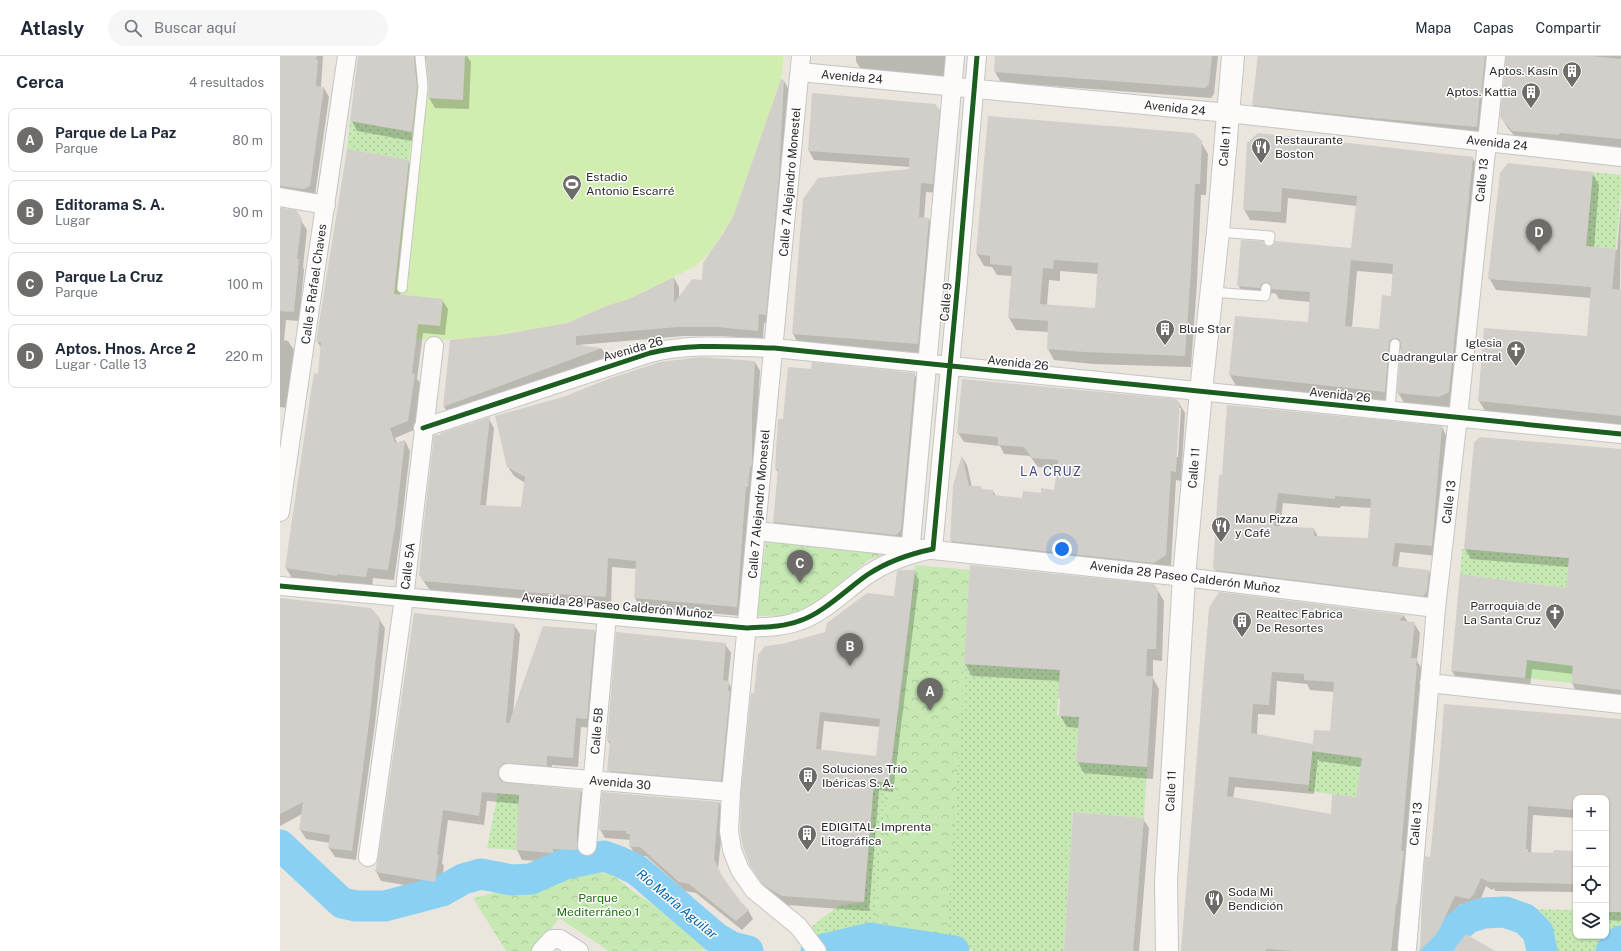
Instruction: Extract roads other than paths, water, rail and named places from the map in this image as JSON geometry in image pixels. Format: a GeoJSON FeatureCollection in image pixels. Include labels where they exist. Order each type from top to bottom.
{"type":"FeatureCollection","features":[{"type":"Feature","properties":{"kind":"main road","name":"Calle 11"},"geometry":{"type":"LineString","coordinates":[[1167,951],[1166,881],[1184,576],[1201,391],[1218,232],[1233,56]]}},
{"type":"Feature","properties":{"kind":"main road","name":"Calle 11"},"geometry":{"type":"LineString","coordinates":[[1152,951],[1166,881]]}},
{"type":"Feature","properties":{"kind":"street","name":"Calle 5 Rafael Chaves"},"geometry":{"type":"LineString","coordinates":[[280,512],[347,56]]}},
{"type":"Feature","properties":{"kind":"street","name":"Calle 9"},"geometry":{"type":"LineString","coordinates":[[910,550],[955,56]]}},
{"type":"Feature","properties":{"kind":"street","name":"Calle 9"},"geometry":{"type":"LineString","coordinates":[[933,549],[977,56]]}},
{"type":"Feature","properties":{"kind":"street","name":"Calle 13"},"geometry":{"type":"LineString","coordinates":[[1407,948],[1436,608],[1458,417],[1496,56]]}},
{"type":"Feature","properties":{"kind":"street","name":"Avenida 24"},"geometry":{"type":"LineString","coordinates":[[800,64],[952,86],[1228,113],[1621,157]]}},
{"type":"Feature","properties":{"kind":"street","name":"Calle 7 Alejandro Monestel"},"geometry":{"type":"LineString","coordinates":[[800,64],[731,792],[729,831],[732,850],[740,870],[754,890],[798,926],[817,951]]}},
{"type":"Feature","properties":{"kind":"street"},"geometry":{"type":"LineString","coordinates":[[280,197],[326,205]]}},
{"type":"Feature","properties":{"kind":"street","name":"Calle 5A"},"geometry":{"type":"LineString","coordinates":[[368,857],[404,598],[434,346]]}},
{"type":"Feature","properties":{"kind":"street","name":"Avenida 26"},"geometry":{"type":"LineString","coordinates":[[424,428],[650,353],[671,348],[692,346],[774,348],[1621,434]]}},
{"type":"Feature","properties":{"kind":"street","name":"Avenida 28 Paseo Calderón Muñoz"},"geometry":{"type":"LineString","coordinates":[[756,531],[910,550],[933,549],[1184,576],[1436,608]]}},
{"type":"Feature","properties":{"kind":"street","name":"Avenida 28 Paseo Calderón Muñoz"},"geometry":{"type":"LineString","coordinates":[[280,586],[747,628],[783,626],[800,621],[812,615],[868,574],[910,550]]}},
{"type":"Feature","properties":{"kind":"street","name":"Calle 5B"},"geometry":{"type":"LineString","coordinates":[[588,846],[607,615]]}},
{"type":"Feature","properties":{"kind":"street"},"geometry":{"type":"LineString","coordinates":[[1429,683],[1621,704]]}},
{"type":"Feature","properties":{"kind":"street","name":"Avenida 30"},"geometry":{"type":"LineString","coordinates":[[508,773],[731,792]]}},
{"type":"Feature","properties":{"kind":"street"},"geometry":{"type":"LineString","coordinates":[[546,945],[560,939],[580,951]]}},
{"type":"Feature","properties":{"kind":"lane"},"geometry":{"type":"LineString","coordinates":[[402,288],[423,87],[420,56]]}},
{"type":"Feature","properties":{"kind":"lane"},"geometry":{"type":"LineString","coordinates":[[1218,232],[1270,236],[1269,241]]}},
{"type":"Feature","properties":{"kind":"lane"},"geometry":{"type":"LineString","coordinates":[[1212,292],[1266,296],[1266,288]]}},
{"type":"Feature","properties":{"kind":"lane"},"geometry":{"type":"LineString","coordinates":[[1390,410],[1395,344]]}},
{"type":"Feature","properties":{"kind":"waterway","name":"Río María Aguilar"},"geometry":{"type":"LineString","coordinates":[[280,845],[342,903],[356,906],[385,906],[442,891],[463,879],[481,874],[512,880],[531,879],[565,864],[604,856],[637,870],[715,937],[732,947],[748,951]]}},
{"type":"Feature","properties":{"kind":"waterway"},"geometry":{"type":"LineString","coordinates":[[1435,951],[1455,929],[1468,918],[1484,913],[1505,912],[1525,919],[1538,932],[1542,951]]}},
{"type":"Feature","properties":{"kind":"waterway","name":"Río María Aguilar"},"geometry":{"type":"LineString","coordinates":[[816,951],[870,938],[954,951]]}},
{"type":"Feature","properties":{"kind":"waterway"},"geometry":{"type":"LineString","coordinates":[[1611,951],[1621,941]]}},
{"type":"Feature","properties":{"kind":"place","name":"Aptos. Kasín"},"geometry":{"type":"Point","coordinates":[1572,88]}},
{"type":"Feature","properties":{"kind":"place","name":"Aptos. Kattia"},"geometry":{"type":"Point","coordinates":[1531,109]}},
{"type":"Feature","properties":{"kind":"place","name":"Restaurante Boston"},"geometry":{"type":"Point","coordinates":[1261,164]}},
{"type":"Feature","properties":{"kind":"place","name":"Estadio Antonio Escarré"},"geometry":{"type":"Point","coordinates":[572,201]}},
{"type":"Feature","properties":{"kind":"place","name":"Aptos. Hnos. Arce 2"},"geometry":{"type":"Point","coordinates":[1539,252]}},
{"type":"Feature","properties":{"kind":"place","name":"Blue Star"},"geometry":{"type":"Point","coordinates":[1165,346]}},
{"type":"Feature","properties":{"kind":"place","name":"Iglesia Cuadrangular Central"},"geometry":{"type":"Point","coordinates":[1516,367]}},
{"type":"Feature","properties":{"kind":"place","name":"Manu Pizza y Café"},"geometry":{"type":"Point","coordinates":[1221,543]}},
{"type":"Feature","properties":{"kind":"place","name":"Parque La Cruz"},"geometry":{"type":"Point","coordinates":[800,583]}},
{"type":"Feature","properties":{"kind":"place","name":"Parroquia de La Santa Cruz"},"geometry":{"type":"Point","coordinates":[1555,630]}},
{"type":"Feature","properties":{"kind":"place","name":"Realtec Fabrica De Resortes"},"geometry":{"type":"Point","coordinates":[1242,638]}},
{"type":"Feature","properties":{"kind":"place","name":"Editorama S. A."},"geometry":{"type":"Point","coordinates":[850,666]}},
{"type":"Feature","properties":{"kind":"place","name":"Parque de La Paz"},"geometry":{"type":"Point","coordinates":[930,711]}},
{"type":"Feature","properties":{"kind":"place","name":"Soluciones Trio Ibéricas S. A."},"geometry":{"type":"Point","coordinates":[808,793]}},
{"type":"Feature","properties":{"kind":"place","name":"EDIGITAL - Imprenta Litográfica"},"geometry":{"type":"Point","coordinates":[807,851]}},
{"type":"Feature","properties":{"kind":"place","name":"Soda Mi Bendición"},"geometry":{"type":"Point","coordinates":[1214,916]}},
{"type":"Feature","properties":{"kind":"district","name":"LA CRUZ"},"geometry":{"type":"Point","coordinates":[1051,471]}},
{"type":"Feature","properties":{"kind":"park label","name":"Parque Mediterráneo 1"},"geometry":{"type":"Point","coordinates":[598,905]}}]}
